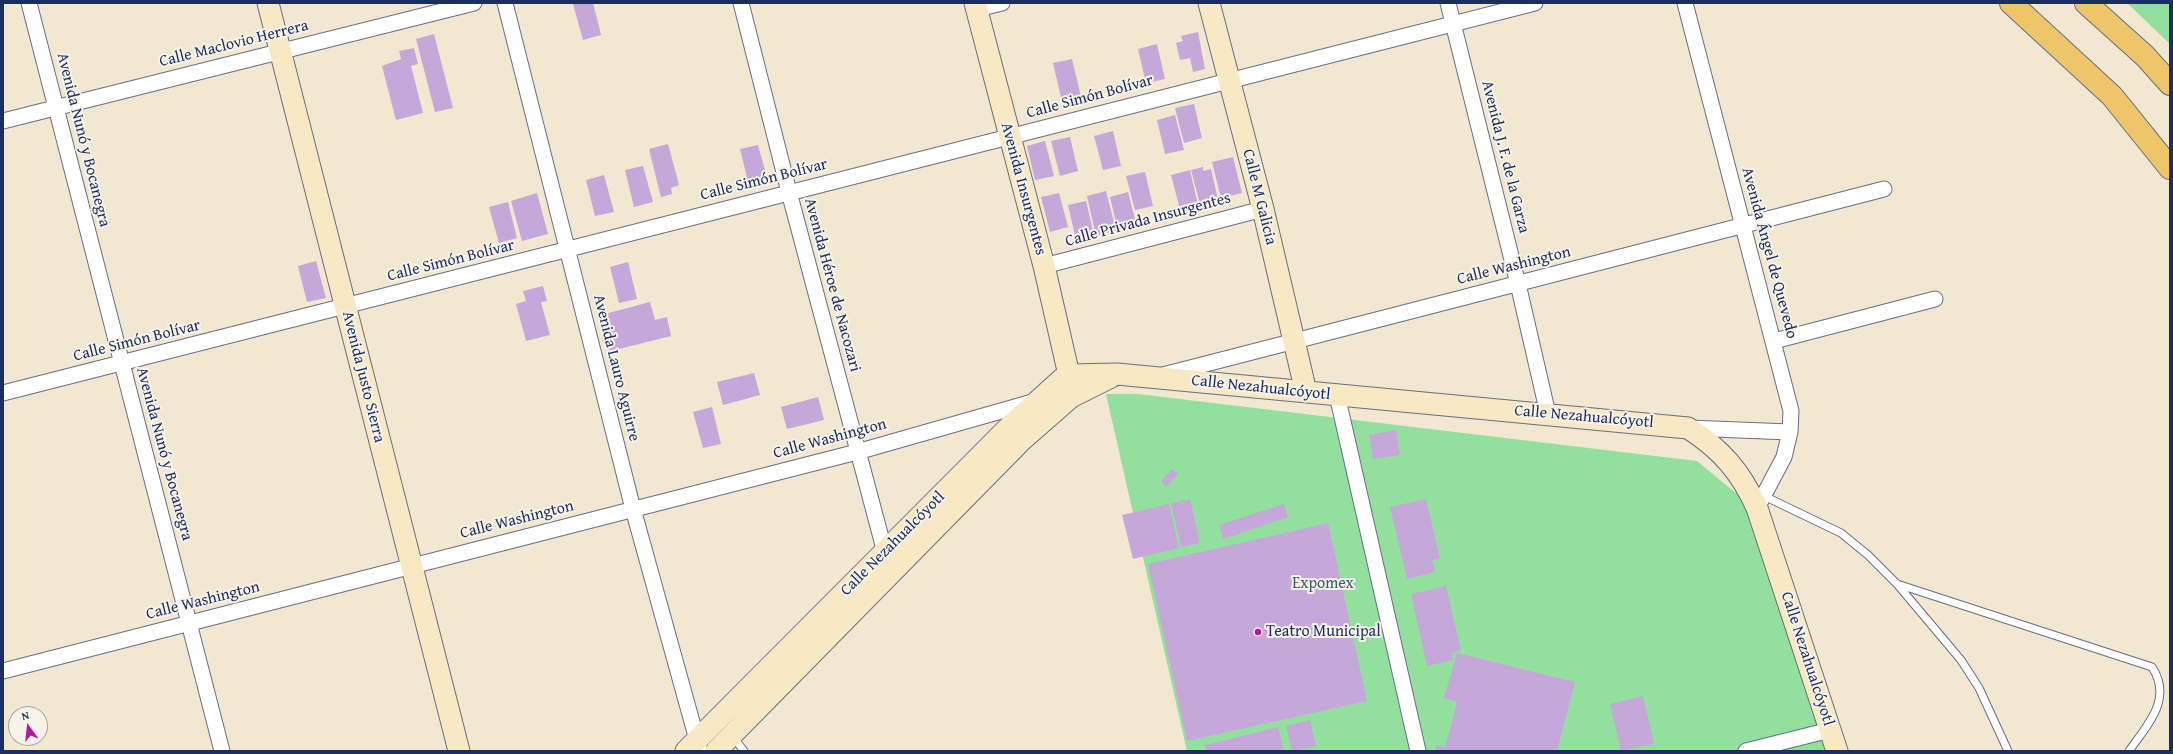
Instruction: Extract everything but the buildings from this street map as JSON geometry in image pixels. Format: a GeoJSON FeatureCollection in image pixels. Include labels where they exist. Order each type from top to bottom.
{"type":"FeatureCollection","features":[{"type":"Feature","properties":{"kind":"highway"},"geometry":{"type":"LineString","coordinates":[[2011,3],[2112,96],[2170,168]]}},
{"type":"Feature","properties":{"kind":"highway"},"geometry":{"type":"LineString","coordinates":[[2086,3],[2145,56],[2170,84]]}},
{"type":"Feature","properties":{"kind":"street","name":"Avenida Nunó y Bocanegra"},"geometry":{"type":"LineString","coordinates":[[29,3],[222,751]]}},
{"type":"Feature","properties":{"kind":"street","name":"Avenida Justo Sierra"},"geometry":{"type":"LineString","coordinates":[[268,3],[459,751]]}},
{"type":"Feature","properties":{"kind":"street","name":"Calle Maclovio Herrera"},"geometry":{"type":"LineString","coordinates":[[3,121],[280,50],[474,3]]}},
{"type":"Feature","properties":{"kind":"street","name":"Avenida Lauro Aguirre"},"geometry":{"type":"LineString","coordinates":[[506,3],[567,250],[694,748]]}},
{"type":"Feature","properties":{"kind":"street","name":"Avenida Héroe de Nacozari"},"geometry":{"type":"LineString","coordinates":[[741,3],[857,452],[891,574]]}},
{"type":"Feature","properties":{"kind":"street"},"geometry":{"type":"LineString","coordinates":[[976,6],[1002,3]]}},
{"type":"Feature","properties":{"kind":"street","name":"Calle M Galicia"},"geometry":{"type":"LineString","coordinates":[[1209,3],[1262,209],[1306,392]]}},
{"type":"Feature","properties":{"kind":"street","name":"Avenida J. F. de la Garza"},"geometry":{"type":"LineString","coordinates":[[1448,3],[1518,284],[1548,414]]}},
{"type":"Feature","properties":{"kind":"street","name":"Calle Simón Bolívar"},"geometry":{"type":"LineString","coordinates":[[3,393],[122,364],[789,192],[1010,137],[1229,79],[1535,3]]}},
{"type":"Feature","properties":{"kind":"street","name":"Avenida Ángel de Quevedo"},"geometry":{"type":"LineString","coordinates":[[1685,3],[1791,411],[1790,432],[1784,456],[1761,502]]}},
{"type":"Feature","properties":{"kind":"street","name":"Avenida Insurgentes"},"geometry":{"type":"LineString","coordinates":[[976,6],[1044,266],[1069,375]]}},
{"type":"Feature","properties":{"kind":"street","name":"Calle Washington"},"geometry":{"type":"LineString","coordinates":[[1152,378],[1884,189]]}},
{"type":"Feature","properties":{"kind":"street","name":"Calle Privada Insurgentes"},"geometry":{"type":"LineString","coordinates":[[1044,266],[1262,209]]}},
{"type":"Feature","properties":{"kind":"street"},"geometry":{"type":"LineString","coordinates":[[1774,341],[1935,299]]}},
{"type":"Feature","properties":{"kind":"street","name":"Calle Nezahualcóyotl"},"geometry":{"type":"LineString","coordinates":[[716,751],[729,732],[884,552],[1010,426],[1045,407],[1071,397],[1118,374]]}},
{"type":"Feature","properties":{"kind":"street","name":"Calle Nezahualcóyotl"},"geometry":{"type":"LineString","coordinates":[[1069,375],[1118,374],[1688,428],[1706,439],[1724,455],[1761,502],[1837,751]]}},
{"type":"Feature","properties":{"kind":"street"},"geometry":{"type":"LineString","coordinates":[[1045,407],[1069,375]]}},
{"type":"Feature","properties":{"kind":"street"},"geometry":{"type":"LineString","coordinates":[[1336,395],[1418,751]]}},
{"type":"Feature","properties":{"kind":"street","name":"Calle Washington"},"geometry":{"type":"LineString","coordinates":[[3,671],[857,452],[1045,407]]}},
{"type":"Feature","properties":{"kind":"street","name":"Calle Nezahualcóyotl"},"geometry":{"type":"LineString","coordinates":[[694,748],[729,732],[891,574],[1023,439],[1045,407]]}},
{"type":"Feature","properties":{"kind":"street"},"geometry":{"type":"LineString","coordinates":[[1688,428],[1790,432]]}},
{"type":"Feature","properties":{"kind":"street"},"geometry":{"type":"LineString","coordinates":[[1746,751],[1830,730]]}},
{"type":"Feature","properties":{"kind":"lane"},"geometry":{"type":"LineString","coordinates":[[1761,502],[1841,532],[1868,554],[1897,584],[1961,660],[1979,688],[2008,751]]}},
{"type":"Feature","properties":{"kind":"lane"},"geometry":{"type":"LineString","coordinates":[[1897,584],[2152,667],[2158,675],[2163,691],[2159,708],[2129,751]]}},
{"type":"Feature","properties":{"kind":"green space"},"geometry":{"type":"Polygon","coordinates":[[[2127,3],[2170,3],[2170,44],[2127,3]]]}},
{"type":"Feature","properties":{"kind":"green space","name":"Expomex"},"geometry":{"type":"Polygon","coordinates":[[[1106,394],[1138,394],[1697,461],[1754,508],[1836,751],[1187,751],[1106,394]]]}},
{"type":"Feature","properties":{"kind":"place","name":"Teatro Municipal"},"geometry":{"type":"Point","coordinates":[1258,632]}}]}
